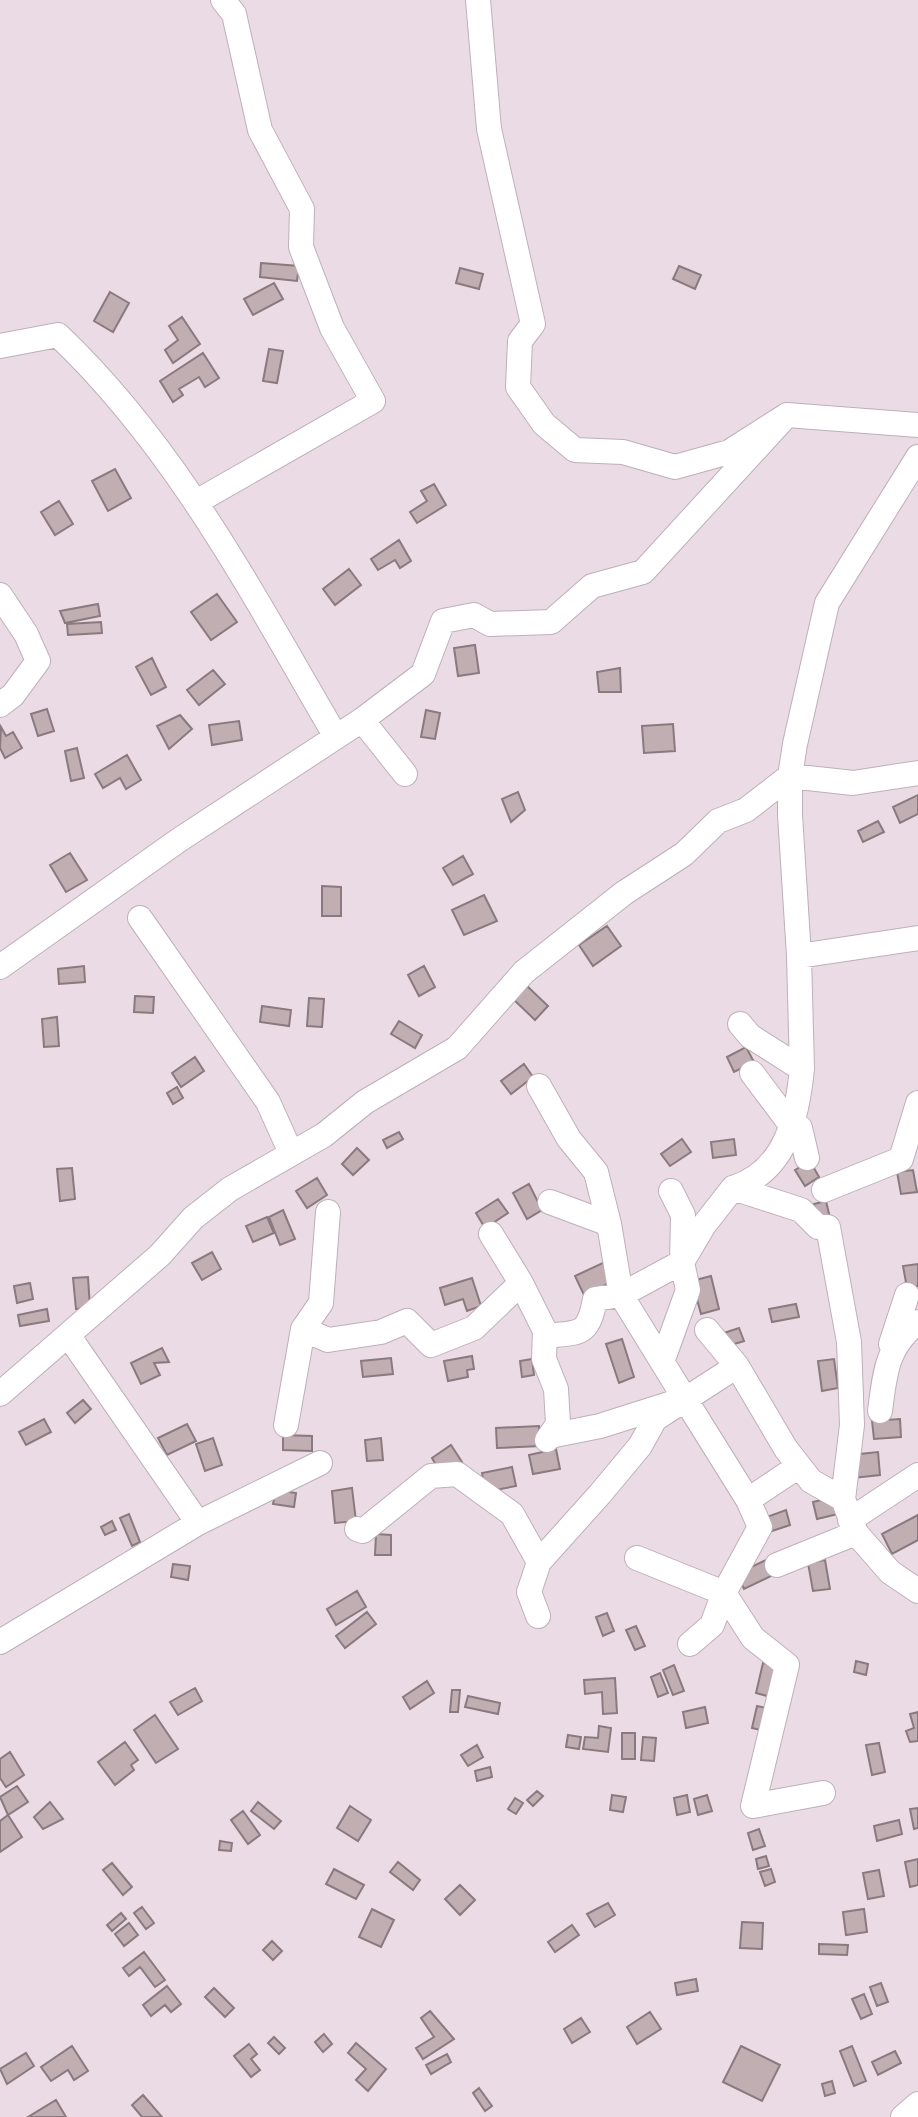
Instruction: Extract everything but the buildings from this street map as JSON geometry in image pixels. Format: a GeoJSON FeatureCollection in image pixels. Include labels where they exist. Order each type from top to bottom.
{"type":"FeatureCollection","features":[{"type":"Feature","properties":{"kind":"street"},"geometry":{"type":"LineString","coordinates":[[198,501],[373,401],[332,328],[301,247],[302,209],[260,130],[234,14],[223,0]]}},
{"type":"Feature","properties":{"kind":"street"},"geometry":{"type":"LineString","coordinates":[[478,0],[489,129],[533,324],[520,341],[518,387],[544,424],[575,450],[623,452],[675,467],[729,452],[787,415],[918,425]]}},
{"type":"Feature","properties":{"kind":"street"},"geometry":{"type":"LineString","coordinates":[[0,346],[58,335],[97,372],[198,501],[335,735]]}},
{"type":"Feature","properties":{"kind":"street"},"geometry":{"type":"LineString","coordinates":[[0,967],[335,735],[362,720],[423,674],[443,621],[474,615],[490,624],[551,622],[592,586],[643,572],[787,415]]}},
{"type":"Feature","properties":{"kind":"street"},"geometry":{"type":"LineString","coordinates":[[545,1336],[577,1334],[591,1322],[595,1299],[621,1295],[682,1262],[704,1225],[733,1188],[754,1181],[774,1162],[799,1108],[802,1069],[799,956],[790,776],[827,603],[918,457]]}},
{"type":"Feature","properties":{"kind":"street"},"geometry":{"type":"LineString","coordinates":[[0,595],[26,634],[38,661],[13,695],[0,705]]}},
{"type":"Feature","properties":{"kind":"street"},"geometry":{"type":"LineString","coordinates":[[362,720],[405,774]]}},
{"type":"Feature","properties":{"kind":"street"},"geometry":{"type":"LineString","coordinates":[[0,1394],[160,1255],[193,1218],[230,1189],[324,1135],[365,1102],[457,1048],[524,972],[624,893],[684,854],[718,821],[746,810],[790,776],[853,783],[918,773]]}},
{"type":"Feature","properties":{"kind":"street"},"geometry":{"type":"LineString","coordinates":[[140,918],[268,1102],[291,1153]]}},
{"type":"Feature","properties":{"kind":"street"},"geometry":{"type":"LineString","coordinates":[[799,956],[918,938]]}},
{"type":"Feature","properties":{"kind":"street"},"geometry":{"type":"LineString","coordinates":[[740,1024],[750,1036],[802,1069]]}},
{"type":"Feature","properties":{"kind":"street"},"geometry":{"type":"LineString","coordinates":[[752,1073],[791,1125],[800,1128],[807,1158]]}},
{"type":"Feature","properties":{"kind":"street"},"geometry":{"type":"LineString","coordinates":[[539,1086],[569,1139],[596,1172],[621,1295],[748,1500],[760,1527],[724,1593],[712,1625],[690,1644]]}},
{"type":"Feature","properties":{"kind":"street"},"geometry":{"type":"LineString","coordinates":[[824,1190],[901,1159],[918,1103]]}},
{"type":"Feature","properties":{"kind":"street"},"geometry":{"type":"LineString","coordinates":[[733,1188],[801,1210],[818,1227],[828,1227],[849,1342],[852,1425],[850,1518]]}},
{"type":"Feature","properties":{"kind":"street"},"geometry":{"type":"LineString","coordinates":[[662,1362],[688,1290],[682,1262],[683,1215],[671,1191]]}},
{"type":"Feature","properties":{"kind":"street"},"geometry":{"type":"LineString","coordinates":[[550,1202],[609,1224]]}},
{"type":"Feature","properties":{"kind":"street"},"geometry":{"type":"LineString","coordinates":[[286,1425],[303,1329],[321,1303],[328,1212]]}},
{"type":"Feature","properties":{"kind":"street"},"geometry":{"type":"LineString","coordinates":[[491,1234],[521,1283],[545,1336],[544,1359],[556,1389],[558,1424],[548,1438],[600,1426],[685,1399]]}},
{"type":"Feature","properties":{"kind":"street"},"geometry":{"type":"LineString","coordinates":[[303,1329],[328,1340],[381,1332],[407,1321],[431,1345],[474,1328],[521,1283]]}},
{"type":"Feature","properties":{"kind":"street"},"geometry":{"type":"LineString","coordinates":[[880,1411],[888,1358],[907,1295]]}},
{"type":"Feature","properties":{"kind":"street"},"geometry":{"type":"LineString","coordinates":[[888,1358],[907,1330],[918,1322]]}},
{"type":"Feature","properties":{"kind":"street"},"geometry":{"type":"LineString","coordinates":[[707,1330],[737,1366],[811,1481],[850,1518],[890,1572],[918,1591]]}},
{"type":"Feature","properties":{"kind":"street"},"geometry":{"type":"LineString","coordinates":[[68,1335],[198,1523]]}},
{"type":"Feature","properties":{"kind":"street"},"geometry":{"type":"LineString","coordinates":[[538,1616],[529,1592],[539,1562],[640,1446],[655,1419],[737,1366]]}},
{"type":"Feature","properties":{"kind":"street"},"geometry":{"type":"LineString","coordinates":[[0,1642],[198,1523],[320,1463]]}},
{"type":"Feature","properties":{"kind":"street"},"geometry":{"type":"LineString","coordinates":[[748,1500],[799,1466]]}},
{"type":"Feature","properties":{"kind":"street"},"geometry":{"type":"LineString","coordinates":[[357,1529],[363,1531],[431,1476],[457,1474],[512,1514],[539,1562]]}},
{"type":"Feature","properties":{"kind":"street"},"geometry":{"type":"LineString","coordinates":[[777,1565],[918,1475]]}},
{"type":"Feature","properties":{"kind":"street"},"geometry":{"type":"LineString","coordinates":[[637,1558],[724,1593],[753,1638],[787,1665],[753,1806],[823,1793]]}},
{"type":"Feature","properties":{"kind":"street"},"geometry":{"type":"LineString","coordinates":[[903,2117],[918,2104]]}}]}
